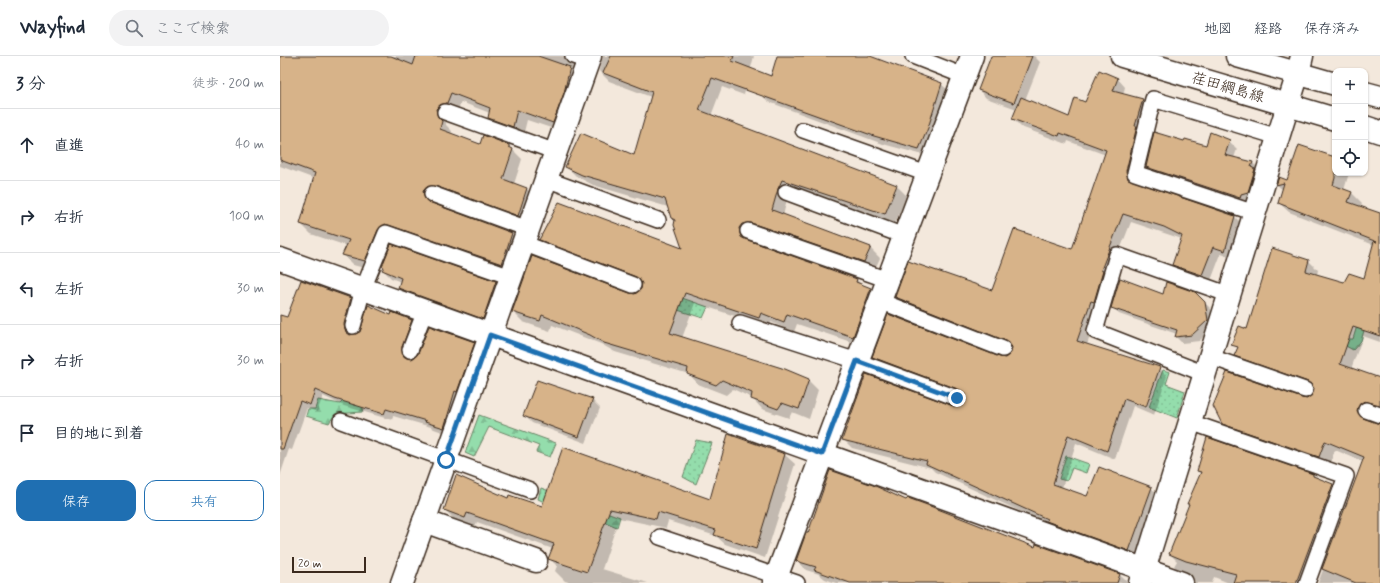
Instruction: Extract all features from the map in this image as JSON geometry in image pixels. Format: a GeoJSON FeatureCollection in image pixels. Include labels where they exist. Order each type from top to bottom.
{"type":"FeatureCollection","features":[{"type":"Feature","properties":{"kind":"street","name":"荏田綱島線"},"geometry":{"type":"LineString","coordinates":[[1122,56],[1332,118]]}},
{"type":"Feature","properties":{"kind":"street","name":"荏田綱島線"},"geometry":{"type":"LineString","coordinates":[[1237,56],[1300,65],[1332,82]]}},
{"type":"Feature","properties":{"kind":"street"},"geometry":{"type":"LineString","coordinates":[[402,583],[556,152],[583,58]]}},
{"type":"Feature","properties":{"kind":"street"},"geometry":{"type":"LineString","coordinates":[[1143,576],[1300,65]]}},
{"type":"Feature","properties":{"kind":"street"},"geometry":{"type":"LineString","coordinates":[[775,579],[968,66]]}},
{"type":"Feature","properties":{"kind":"street"},"geometry":{"type":"LineString","coordinates":[[1368,93],[1380,97]]}},
{"type":"Feature","properties":{"kind":"street"},"geometry":{"type":"LineString","coordinates":[[1368,128],[1380,132]]}},
{"type":"Feature","properties":{"kind":"street"},"geometry":{"type":"LineString","coordinates":[[280,259],[822,454],[1143,576],[1182,583]]}},
{"type":"Feature","properties":{"kind":"street"},"geometry":{"type":"LineString","coordinates":[[424,521],[536,561]]}},
{"type":"Feature","properties":{"kind":"lane"},"geometry":{"type":"LineString","coordinates":[[913,56],[968,66]]}},
{"type":"Feature","properties":{"kind":"lane"},"geometry":{"type":"LineString","coordinates":[[1255,213],[1135,173],[1153,99],[1278,137]]}},
{"type":"Feature","properties":{"kind":"lane"},"geometry":{"type":"LineString","coordinates":[[445,112],[556,152]]}},
{"type":"Feature","properties":{"kind":"lane"},"geometry":{"type":"LineString","coordinates":[[803,130],[927,174]]}},
{"type":"Feature","properties":{"kind":"lane"},"geometry":{"type":"LineString","coordinates":[[546,179],[658,220]]}},
{"type":"Feature","properties":{"kind":"lane"},"geometry":{"type":"LineString","coordinates":[[786,192],[904,236]]}},
{"type":"Feature","properties":{"kind":"lane"},"geometry":{"type":"LineString","coordinates":[[432,194],[633,285]]}},
{"type":"Feature","properties":{"kind":"lane"},"geometry":{"type":"LineString","coordinates":[[748,231],[888,280]]}},
{"type":"Feature","properties":{"kind":"lane"},"geometry":{"type":"LineString","coordinates":[[353,326],[363,289],[386,233],[511,277]]}},
{"type":"Feature","properties":{"kind":"lane"},"geometry":{"type":"LineString","coordinates":[[1230,295],[1117,255],[1095,331],[1208,365],[1305,390]]}},
{"type":"Feature","properties":{"kind":"lane"},"geometry":{"type":"LineString","coordinates":[[880,301],[1003,349]]}},
{"type":"Feature","properties":{"kind":"lane"},"geometry":{"type":"LineString","coordinates":[[410,350],[425,311]]}},
{"type":"Feature","properties":{"kind":"lane"},"geometry":{"type":"LineString","coordinates":[[740,324],[857,361],[957,398]]}},
{"type":"Feature","properties":{"kind":"lane"},"geometry":{"type":"LineString","coordinates":[[341,421],[530,490]]}},
{"type":"Feature","properties":{"kind":"lane"},"geometry":{"type":"LineString","coordinates":[[1190,422],[1346,476],[1307,583]]}},
{"type":"Feature","properties":{"kind":"lane"},"geometry":{"type":"LineString","coordinates":[[660,537],[775,579],[797,583]]}},
{"type":"Feature","properties":{"kind":"green space"},"geometry":{"type":"Polygon","coordinates":[[[1370,283],[1377,285],[1361,341],[1353,350],[1344,345],[1344,339],[1353,339],[1370,283]]]}},
{"type":"Feature","properties":{"kind":"green space"},"geometry":{"type":"Polygon","coordinates":[[[656,289],[708,307],[703,318],[649,301],[656,289]]]}},
{"type":"Feature","properties":{"kind":"green space"},"geometry":{"type":"Polygon","coordinates":[[[1163,370],[1170,372],[1166,384],[1185,391],[1177,418],[1149,407],[1163,370]]]}},
{"type":"Feature","properties":{"kind":"green space"},"geometry":{"type":"Polygon","coordinates":[[[318,400],[340,404],[344,400],[364,405],[362,412],[335,414],[329,423],[306,416],[308,409],[315,409],[318,400]]]}},
{"type":"Feature","properties":{"kind":"green space"},"geometry":{"type":"Polygon","coordinates":[[[479,415],[556,443],[550,457],[536,452],[539,446],[489,427],[474,457],[465,453],[479,415]]]}},
{"type":"Feature","properties":{"kind":"green space"},"geometry":{"type":"Polygon","coordinates":[[[696,440],[712,443],[696,484],[683,477],[696,440]]]}},
{"type":"Feature","properties":{"kind":"green space"},"geometry":{"type":"Polygon","coordinates":[[[1066,456],[1089,464],[1086,473],[1072,468],[1067,481],[1059,479],[1066,456]]]}},
{"type":"Feature","properties":{"kind":"green space"},"geometry":{"type":"Polygon","coordinates":[[[541,488],[620,517],[617,527],[605,522],[563,511],[538,499],[541,488]]]}},
{"type":"Feature","properties":{"kind":"building"},"geometry":{"type":"Polygon","coordinates":[[[280,56],[391,56],[413,65],[416,56],[538,56],[570,67],[564,93],[553,123],[517,110],[513,127],[488,118],[490,108],[451,93],[447,103],[440,105],[436,109],[438,117],[442,121],[440,129],[480,144],[483,135],[509,145],[509,147],[513,149],[503,179],[527,188],[518,216],[435,186],[427,187],[423,191],[425,199],[429,202],[512,233],[502,264],[385,224],[378,230],[365,261],[342,255],[349,240],[300,224],[315,173],[280,160],[280,56]]]}},
{"type":"Feature","properties":{"kind":"building"},"geometry":{"type":"Polygon","coordinates":[[[611,56],[734,56],[732,61],[771,76],[777,56],[870,56],[942,83],[928,128],[919,149],[874,136],[712,78],[699,110],[897,185],[885,214],[782,180],[778,189],[772,210],[871,247],[864,262],[751,223],[742,224],[739,228],[741,237],[745,239],[857,279],[856,282],[871,288],[853,337],[787,314],[784,322],[761,313],[759,318],[685,293],[670,333],[785,369],[809,379],[799,409],[782,403],[778,409],[751,399],[752,393],[722,380],[716,385],[687,374],[688,368],[604,343],[590,335],[542,315],[540,321],[512,312],[532,256],[630,293],[635,294],[641,289],[642,283],[636,277],[539,240],[559,202],[682,248],[674,225],[675,220],[671,218],[665,199],[582,175],[565,167],[581,133],[634,155],[652,92],[603,73],[611,56]]]}},
{"type":"Feature","properties":{"kind":"building"},"geometry":{"type":"Polygon","coordinates":[[[991,56],[1032,56],[1014,103],[978,90],[991,56]]]}},
{"type":"Feature","properties":{"kind":"building"},"geometry":{"type":"Polygon","coordinates":[[[1099,70],[1118,78],[1113,91],[1143,99],[1135,126],[1137,126],[1126,171],[1128,179],[1235,216],[1225,251],[1213,247],[1202,275],[1172,265],[1182,236],[1164,227],[1123,214],[1101,270],[1103,271],[1094,302],[1091,301],[1077,341],[1160,367],[1146,407],[1124,399],[1107,451],[1068,435],[1053,484],[1087,496],[1099,467],[1152,487],[1129,551],[1046,521],[1047,519],[926,464],[927,461],[842,440],[866,374],[954,406],[962,405],[966,401],[964,393],[960,390],[872,357],[888,314],[1000,357],[1005,358],[1011,353],[1012,347],[1006,341],[895,297],[908,261],[992,290],[1014,229],[1072,249],[1106,150],[1060,133],[1059,136],[1012,119],[1021,97],[1069,117],[1075,98],[1085,102],[1099,70]]]}},
{"type":"Feature","properties":{"kind":"building"},"geometry":{"type":"Polygon","coordinates":[[[1154,132],[1184,141],[1185,139],[1206,145],[1210,132],[1230,140],[1225,155],[1253,162],[1251,167],[1255,169],[1248,192],[1241,194],[1240,198],[1146,167],[1154,132]]]}},
{"type":"Feature","properties":{"kind":"building"},"geometry":{"type":"Polygon","coordinates":[[[1299,145],[1332,156],[1332,176],[1335,176],[1333,185],[1352,192],[1348,202],[1380,213],[1380,336],[1353,327],[1340,364],[1380,378],[1380,405],[1364,401],[1358,407],[1357,411],[1363,418],[1380,424],[1380,583],[1356,583],[1322,569],[1364,457],[1325,441],[1319,457],[1222,424],[1213,406],[1227,372],[1302,398],[1307,399],[1313,393],[1314,388],[1308,382],[1234,356],[1238,347],[1231,345],[1239,326],[1247,329],[1272,248],[1309,260],[1306,271],[1344,282],[1349,273],[1364,278],[1374,241],[1377,242],[1278,203],[1284,183],[1276,185],[1279,177],[1287,180],[1299,145]]]}},
{"type":"Feature","properties":{"kind":"building"},"geometry":{"type":"Polygon","coordinates":[[[391,244],[496,281],[483,319],[398,288],[401,278],[382,270],[384,267],[382,266],[391,244]]]}},
{"type":"Feature","properties":{"kind":"building"},"geometry":{"type":"Polygon","coordinates":[[[1120,278],[1163,294],[1166,282],[1195,292],[1205,302],[1208,320],[1192,335],[1175,337],[1177,330],[1111,308],[1120,278]]]}},
{"type":"Feature","properties":{"kind":"building"},"geometry":{"type":"Polygon","coordinates":[[[301,280],[351,298],[344,324],[346,332],[350,335],[360,332],[368,305],[391,315],[392,312],[412,320],[402,347],[403,355],[407,358],[412,359],[418,354],[429,326],[475,342],[457,392],[455,391],[444,428],[386,409],[384,414],[335,399],[315,390],[310,405],[300,401],[283,449],[280,449],[280,315],[287,317],[301,280]]]}},
{"type":"Feature","properties":{"kind":"building"},"geometry":{"type":"Polygon","coordinates":[[[537,380],[593,399],[579,437],[523,416],[537,380]]]}},
{"type":"Feature","properties":{"kind":"building"},"geometry":{"type":"Polygon","coordinates":[[[728,434],[785,454],[756,549],[714,535],[716,530],[658,512],[656,519],[610,509],[587,572],[548,559],[554,544],[467,513],[465,518],[444,510],[456,475],[508,498],[509,495],[542,506],[563,447],[710,499],[728,434]]]}},
{"type":"Feature","properties":{"kind":"building"},"geometry":{"type":"Polygon","coordinates":[[[1207,437],[1313,474],[1313,476],[1333,484],[1296,583],[1233,583],[1236,574],[1186,561],[1169,554],[1189,504],[1187,504],[1201,472],[1197,471],[1207,437]]]}},
{"type":"Feature","properties":{"kind":"building"},"geometry":{"type":"Polygon","coordinates":[[[830,470],[873,485],[906,500],[908,498],[930,506],[1035,547],[1036,544],[1120,574],[1117,583],[850,583],[814,570],[816,567],[796,561],[806,533],[808,533],[830,470]]]}},
{"type":"Feature","properties":{"kind":"route"},"geometry":{"type":"LineString","coordinates":[[446,460],[490,335],[822,454],[857,361],[957,398]]}}]}
